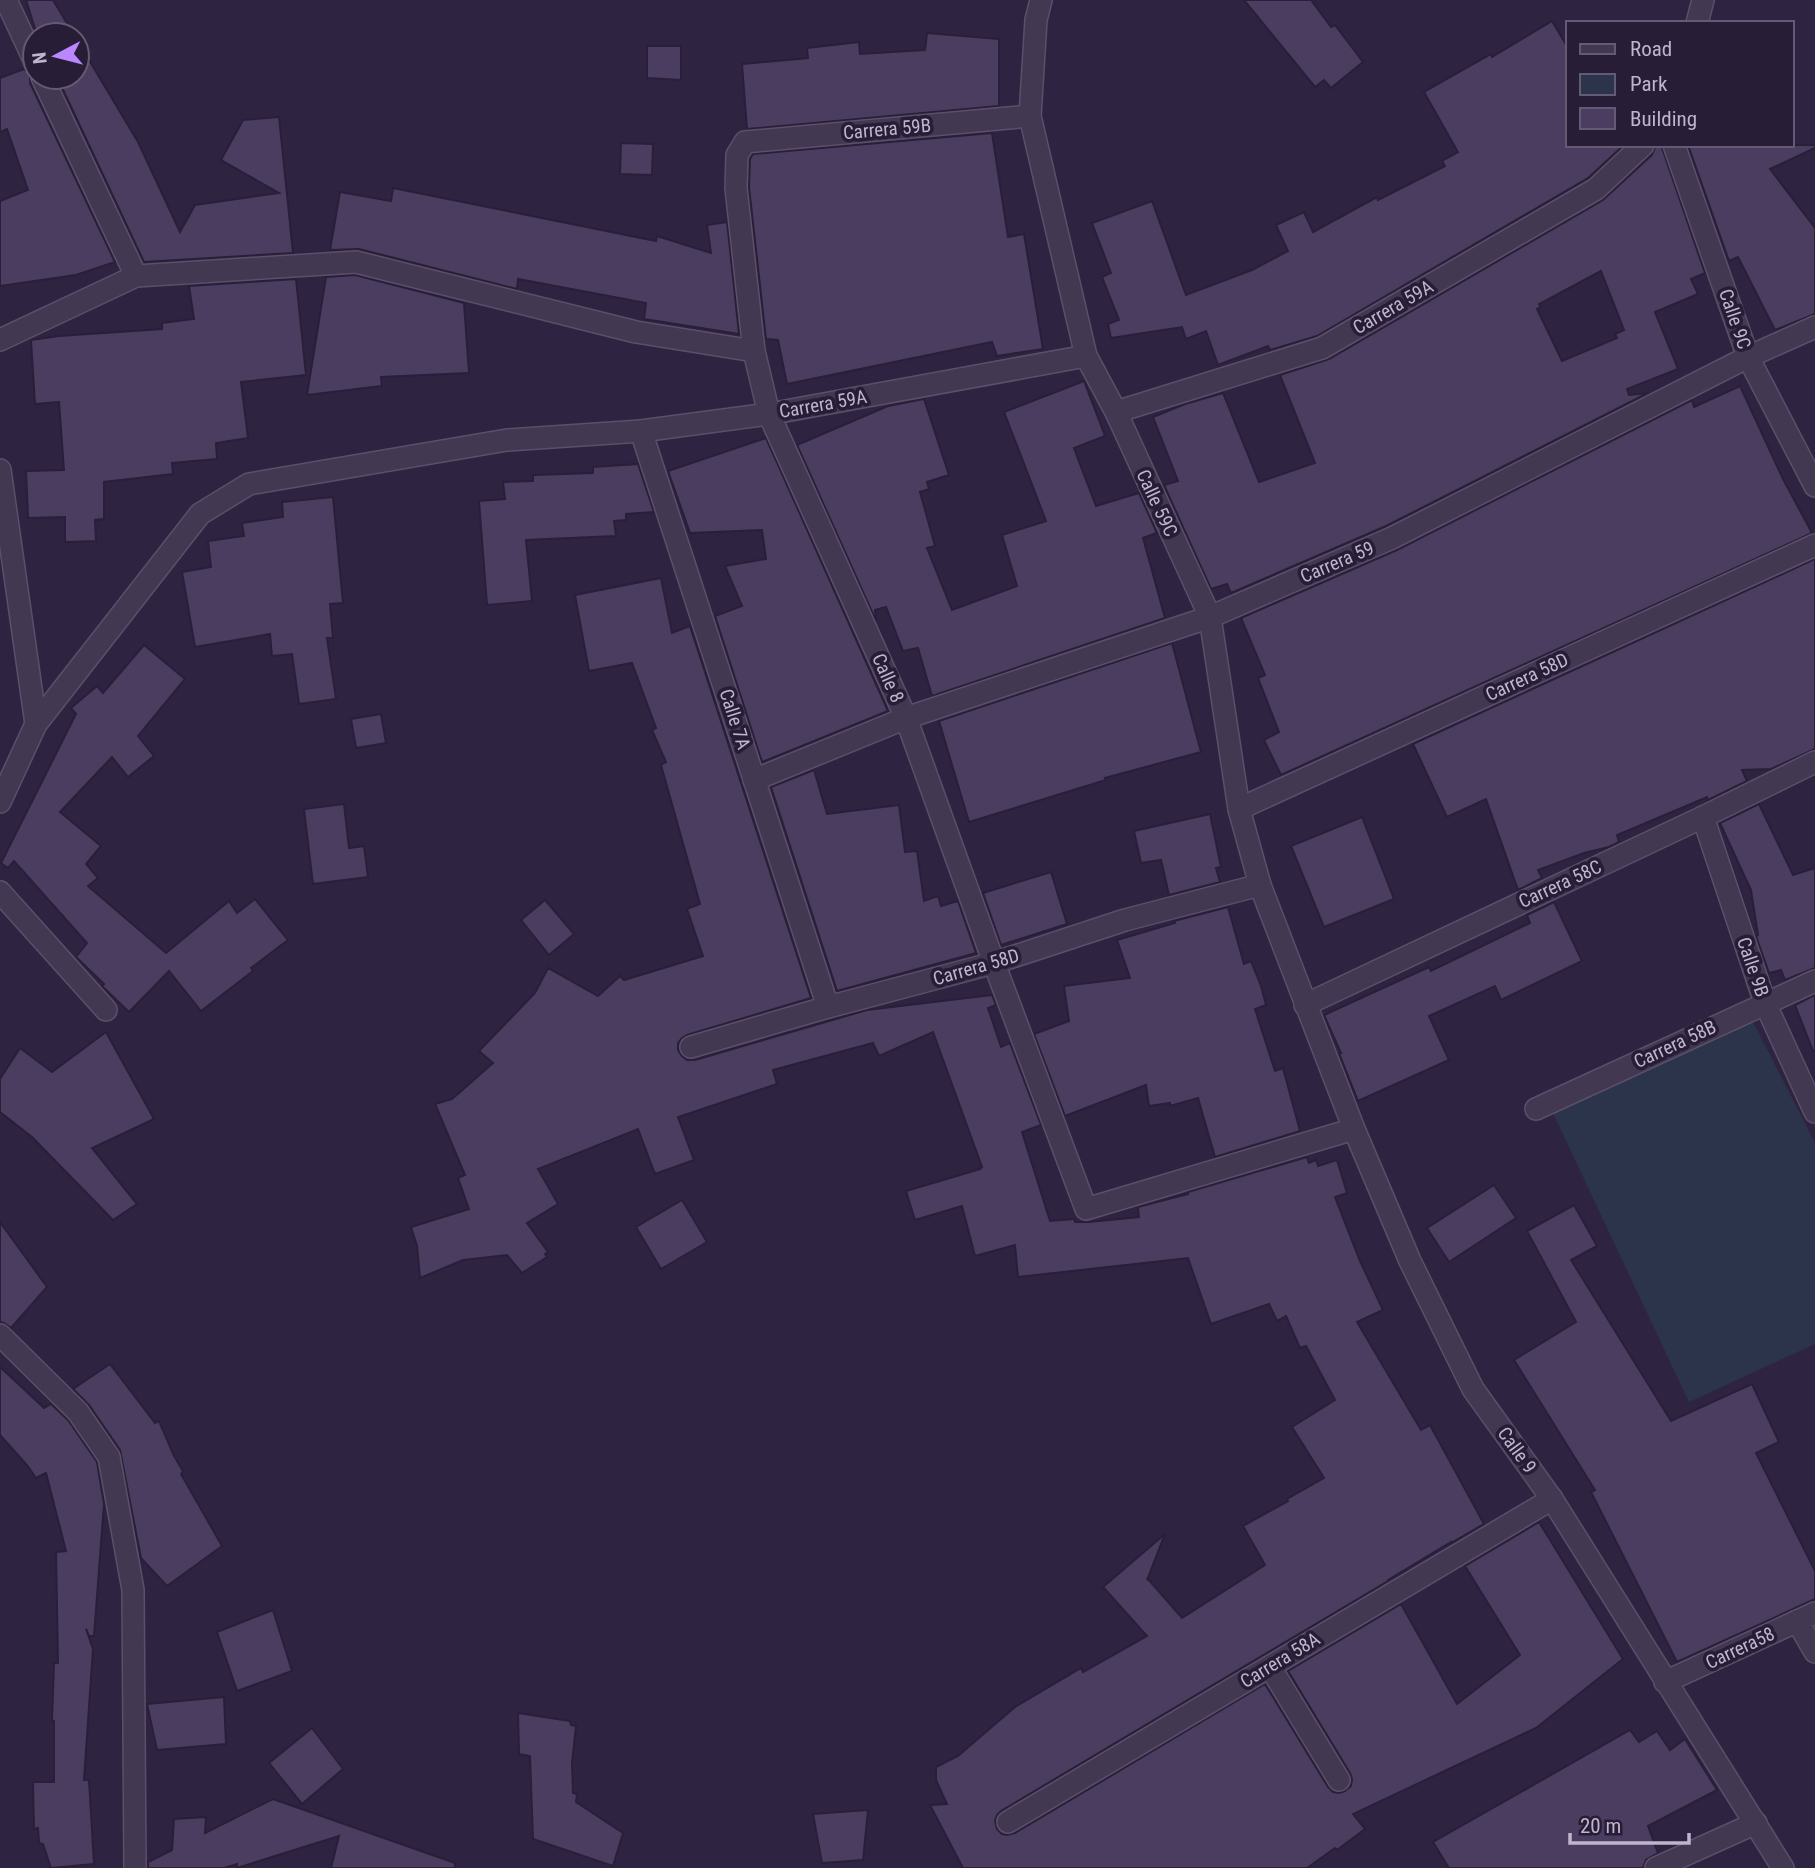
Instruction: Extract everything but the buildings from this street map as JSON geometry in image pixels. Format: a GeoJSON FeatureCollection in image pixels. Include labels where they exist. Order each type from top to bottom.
{"type":"FeatureCollection","features":[{"type":"Feature","properties":{"kind":"street"},"geometry":{"type":"LineString","coordinates":[[6,0],[21,32]]}},
{"type":"Feature","properties":{"kind":"street","name":"Calle 59C"},"geometry":{"type":"LineString","coordinates":[[1041,0],[1030,116],[1086,356],[1115,412],[1210,617],[1239,809],[1260,885],[1305,1004]]}},
{"type":"Feature","properties":{"kind":"street"},"geometry":{"type":"LineString","coordinates":[[1697,21],[1703,0]]}},
{"type":"Feature","properties":{"kind":"street"},"geometry":{"type":"LineString","coordinates":[[49,91],[136,276]]}},
{"type":"Feature","properties":{"kind":"street","name":"Carrera 59B"},"geometry":{"type":"LineString","coordinates":[[745,142],[1030,116]]}},
{"type":"Feature","properties":{"kind":"street","name":"Calle 8"},"geometry":{"type":"LineString","coordinates":[[745,142],[737,155],[736,188],[754,351],[769,414],[906,718],[1086,1209],[1354,1129]]}},
{"type":"Feature","properties":{"kind":"street","name":"Carrera 59A"},"geometry":{"type":"LineString","coordinates":[[1115,412],[1322,348],[1596,189],[1641,147]]}},
{"type":"Feature","properties":{"kind":"street","name":"Calle 9C"},"geometry":{"type":"LineString","coordinates":[[1675,147],[1748,357],[1815,486]]}},
{"type":"Feature","properties":{"kind":"street"},"geometry":{"type":"LineString","coordinates":[[0,340],[136,276],[356,262],[636,332],[754,351]]}},
{"type":"Feature","properties":{"kind":"street","name":"Carrera 59"},"geometry":{"type":"LineString","coordinates":[[754,780],[906,718],[1210,617],[1392,538],[1748,357],[1815,327]]}},
{"type":"Feature","properties":{"kind":"street","name":"Carrera 59A"},"geometry":{"type":"LineString","coordinates":[[0,802],[36,723],[200,513],[248,484],[507,440],[641,431],[769,414],[1086,356]]}},
{"type":"Feature","properties":{"kind":"street","name":"Calle 7A"},"geometry":{"type":"LineString","coordinates":[[641,431],[828,1007]]}},
{"type":"Feature","properties":{"kind":"street"},"geometry":{"type":"LineString","coordinates":[[1,481],[36,723]]}},
{"type":"Feature","properties":{"kind":"street","name":"Carrera 58D"},"geometry":{"type":"LineString","coordinates":[[1239,809],[1815,545]]}},
{"type":"Feature","properties":{"kind":"street","name":"Carrera 58C"},"geometry":{"type":"LineString","coordinates":[[1305,1004],[1815,762]]}},
{"type":"Feature","properties":{"kind":"street","name":"Calle 9B"},"geometry":{"type":"LineString","coordinates":[[1703,817],[1765,1003],[1815,1112]]}},
{"type":"Feature","properties":{"kind":"street","name":"Carrera 58D"},"geometry":{"type":"LineString","coordinates":[[691,1047],[994,963],[1125,920],[1260,885]]}},
{"type":"Feature","properties":{"kind":"street"},"geometry":{"type":"LineString","coordinates":[[0,892],[106,1010]]}},
{"type":"Feature","properties":{"kind":"street","name":"Carrera 58B"},"geometry":{"type":"LineString","coordinates":[[1536,1110],[1815,981]]}},
{"type":"Feature","properties":{"kind":"street","name":"Calle 9"},"geometry":{"type":"LineString","coordinates":[[1305,1004],[1410,1261],[1473,1390],[1552,1499],[1783,1868]]}},
{"type":"Feature","properties":{"kind":"street"},"geometry":{"type":"LineString","coordinates":[[0,1335],[78,1412],[109,1457],[133,1590],[135,1868]]}},
{"type":"Feature","properties":{"kind":"street","name":"Carrera 58A"},"geometry":{"type":"LineString","coordinates":[[1008,1822],[1552,1499]]}},
{"type":"Feature","properties":{"kind":"street"},"geometry":{"type":"LineString","coordinates":[[1806,1617],[1815,1652]]}},
{"type":"Feature","properties":{"kind":"street","name":"Carrera58"},"geometry":{"type":"LineString","coordinates":[[1665,1682],[1806,1617]]}},
{"type":"Feature","properties":{"kind":"street"},"geometry":{"type":"LineString","coordinates":[[1270,1667],[1339,1780]]}},
{"type":"Feature","properties":{"kind":"street"},"geometry":{"type":"LineString","coordinates":[[1656,1868],[1756,1823]]}},
{"type":"Feature","properties":{"kind":"green space"},"geometry":{"type":"Polygon","coordinates":[[[1749,1014],[1815,1143],[1815,1344],[1689,1402],[1552,1111],[1749,1014]]]}}]}
